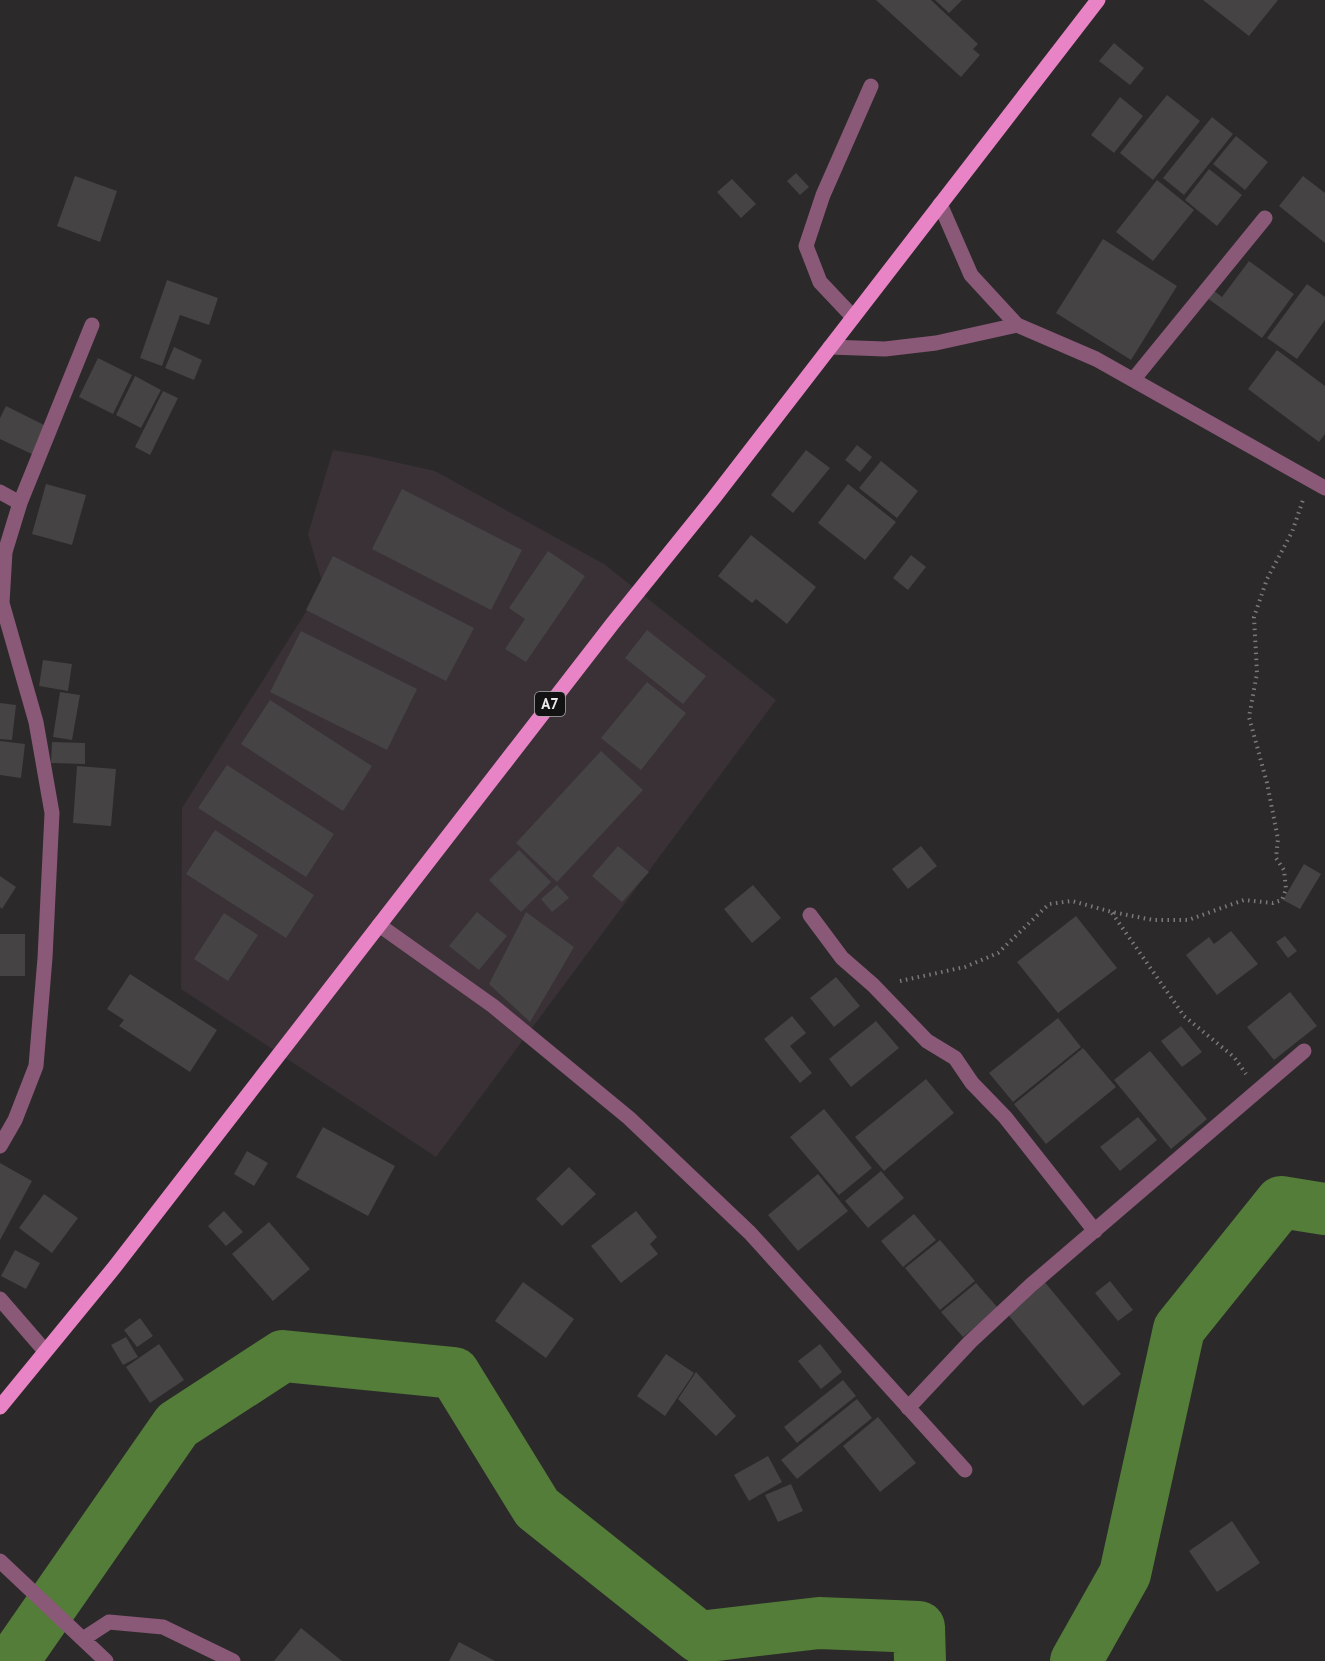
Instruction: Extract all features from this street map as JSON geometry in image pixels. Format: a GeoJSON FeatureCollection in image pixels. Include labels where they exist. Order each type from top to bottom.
{"type":"FeatureCollection","features":[{"type":"Feature","properties":{"kind":"main road","name":"A7"},"geometry":{"type":"LineString","coordinates":[[0,1407],[113,1269],[1098,0]]}},
{"type":"Feature","properties":{"kind":"street"},"geometry":{"type":"LineString","coordinates":[[853,317],[820,282],[806,246],[823,195],[871,86]]}},
{"type":"Feature","properties":{"kind":"street"},"geometry":{"type":"LineString","coordinates":[[940,204],[971,275],[1017,325],[1096,359],[1325,488]]}},
{"type":"Feature","properties":{"kind":"street"},"geometry":{"type":"LineString","coordinates":[[1133,380],[1265,218]]}},
{"type":"Feature","properties":{"kind":"street"},"geometry":{"type":"LineString","coordinates":[[0,1146],[15,1120],[36,1066],[45,958],[52,813],[36,722],[2,603],[5,552],[20,503],[92,325]]}},
{"type":"Feature","properties":{"kind":"street"},"geometry":{"type":"LineString","coordinates":[[830,346],[885,350],[936,343],[1017,325]]}},
{"type":"Feature","properties":{"kind":"street"},"geometry":{"type":"LineString","coordinates":[[0,492],[20,503]]}},
{"type":"Feature","properties":{"kind":"street"},"geometry":{"type":"LineString","coordinates":[[810,915],[842,958],[873,985],[927,1041],[955,1058],[972,1083],[1005,1117],[1095,1231]]}},
{"type":"Feature","properties":{"kind":"street"},"geometry":{"type":"LineString","coordinates":[[379,925],[493,1006],[629,1119],[750,1233],[965,1470]]}},
{"type":"Feature","properties":{"kind":"street"},"geometry":{"type":"LineString","coordinates":[[908,1408],[970,1342],[1031,1285],[1304,1051]]}},
{"type":"Feature","properties":{"kind":"street"},"geometry":{"type":"LineString","coordinates":[[0,1299],[45,1351]]}},
{"type":"Feature","properties":{"kind":"street"},"geometry":{"type":"LineString","coordinates":[[0,1561],[106,1661]]}},
{"type":"Feature","properties":{"kind":"street"},"geometry":{"type":"LineString","coordinates":[[77,1633],[109,1622],[163,1627],[233,1661]]}},
{"type":"Feature","properties":{"kind":"path"},"geometry":{"type":"LineString","coordinates":[[873,985],[920,978],[965,967],[998,953],[1049,904],[1072,901],[1153,920],[1188,920],[1244,900],[1273,903],[1282,900],[1286,889],[1284,870],[1276,858],[1278,839],[1267,783],[1250,717],[1257,673],[1254,617],[1268,579],[1292,532],[1310,479]]}},
{"type":"Feature","properties":{"kind":"path"},"geometry":{"type":"LineString","coordinates":[[1112,912],[1184,1016],[1234,1057],[1258,1091]]}},
{"type":"Feature","properties":{"kind":"shaded area"},"geometry":{"type":"Polygon","coordinates":[[[333,450],[435,471],[604,564],[776,700],[436,1157],[181,989],[182,808],[323,585],[308,534],[333,450]]]}},
{"type":"Feature","properties":{"kind":"building"},"geometry":{"type":"Polygon","coordinates":[[[876,0],[931,0],[978,44],[973,49],[980,55],[961,77],[876,0]]]}},
{"type":"Feature","properties":{"kind":"building"},"geometry":{"type":"Polygon","coordinates":[[[935,0],[962,0],[949,13],[935,0]]]}},
{"type":"Feature","properties":{"kind":"building"},"geometry":{"type":"Polygon","coordinates":[[[1203,0],[1278,0],[1249,36],[1203,0]]]}},
{"type":"Feature","properties":{"kind":"building"},"geometry":{"type":"Polygon","coordinates":[[[1114,43],[1144,68],[1130,85],[1099,61],[1114,43]]]}},
{"type":"Feature","properties":{"kind":"building"},"geometry":{"type":"Polygon","coordinates":[[[1167,95],[1200,121],[1153,180],[1120,153],[1167,95]]]}},
{"type":"Feature","properties":{"kind":"building"},"geometry":{"type":"Polygon","coordinates":[[[1120,97],[1143,116],[1114,153],[1091,135],[1120,97]]]}},
{"type":"Feature","properties":{"kind":"building"},"geometry":{"type":"Polygon","coordinates":[[[1212,117],[1233,134],[1184,195],[1163,178],[1212,117]]]}},
{"type":"Feature","properties":{"kind":"building"},"geometry":{"type":"Polygon","coordinates":[[[1236,136],[1268,162],[1245,190],[1213,164],[1236,136]]]}},
{"type":"Feature","properties":{"kind":"building"},"geometry":{"type":"Polygon","coordinates":[[[1209,169],[1242,195],[1217,226],[1185,200],[1209,169]]]}},
{"type":"Feature","properties":{"kind":"building"},"geometry":{"type":"Polygon","coordinates":[[[796,173],[809,187],[800,195],[787,181],[796,173]]]}},
{"type":"Feature","properties":{"kind":"building"},"geometry":{"type":"Polygon","coordinates":[[[75,176],[117,191],[100,242],[57,226],[75,176]]]}},
{"type":"Feature","properties":{"kind":"building"},"geometry":{"type":"Polygon","coordinates":[[[1303,176],[1325,193],[1325,243],[1279,206],[1303,176]]]}},
{"type":"Feature","properties":{"kind":"building"},"geometry":{"type":"Polygon","coordinates":[[[732,179],[756,204],[741,218],[717,192],[732,179]]]}},
{"type":"Feature","properties":{"kind":"building"},"geometry":{"type":"Polygon","coordinates":[[[1157,180],[1194,210],[1153,261],[1116,232],[1157,180]]]}},
{"type":"Feature","properties":{"kind":"building"},"geometry":{"type":"Polygon","coordinates":[[[1103,239],[1177,286],[1131,360],[1056,313],[1103,239]]]}},
{"type":"Feature","properties":{"kind":"building"},"geometry":{"type":"Polygon","coordinates":[[[1249,261],[1294,294],[1262,338],[1203,295],[1209,287],[1222,297],[1249,261]]]}},
{"type":"Feature","properties":{"kind":"building"},"geometry":{"type":"Polygon","coordinates":[[[167,280],[218,298],[209,325],[180,315],[162,366],[140,358],[167,280]]]}},
{"type":"Feature","properties":{"kind":"building"},"geometry":{"type":"Polygon","coordinates":[[[1307,284],[1325,297],[1325,320],[1297,359],[1267,338],[1307,284]]]}},
{"type":"Feature","properties":{"kind":"building"},"geometry":{"type":"Polygon","coordinates":[[[174,347],[202,360],[194,380],[165,368],[174,347]]]}},
{"type":"Feature","properties":{"kind":"building"},"geometry":{"type":"Polygon","coordinates":[[[1277,350],[1325,386],[1325,434],[1319,442],[1248,389],[1277,350]]]}},
{"type":"Feature","properties":{"kind":"building"},"geometry":{"type":"Polygon","coordinates":[[[98,358],[132,375],[113,414],[79,397],[98,358]]]}},
{"type":"Feature","properties":{"kind":"building"},"geometry":{"type":"Polygon","coordinates":[[[135,376],[161,390],[141,428],[116,415],[135,376]]]}},
{"type":"Feature","properties":{"kind":"building"},"geometry":{"type":"Polygon","coordinates":[[[163,391],[178,398],[150,455],[135,447],[163,391]]]}},
{"type":"Feature","properties":{"kind":"building"},"geometry":{"type":"Polygon","coordinates":[[[6,406],[50,428],[36,456],[0,439],[0,418],[6,406]]]}},
{"type":"Feature","properties":{"kind":"building"},"geometry":{"type":"Polygon","coordinates":[[[857,445],[872,457],[860,472],[845,460],[857,445]]]}},
{"type":"Feature","properties":{"kind":"building"},"geometry":{"type":"Polygon","coordinates":[[[806,450],[830,468],[793,513],[771,495],[806,450]]]}},
{"type":"Feature","properties":{"kind":"building"},"geometry":{"type":"Polygon","coordinates":[[[881,461],[918,491],[897,518],[859,488],[881,461]]]}},
{"type":"Feature","properties":{"kind":"building"},"geometry":{"type":"Polygon","coordinates":[[[46,484],[86,495],[72,545],[32,534],[46,484]]]}},
{"type":"Feature","properties":{"kind":"building"},"geometry":{"type":"Polygon","coordinates":[[[848,484],[896,522],[865,560],[818,523],[848,484]]]}},
{"type":"Feature","properties":{"kind":"building"},"geometry":{"type":"Polygon","coordinates":[[[402,489],[522,550],[491,610],[372,549],[402,489]]]}},
{"type":"Feature","properties":{"kind":"building"},"geometry":{"type":"Polygon","coordinates":[[[751,535],[816,587],[787,624],[756,599],[752,603],[718,576],[751,535]]]}},
{"type":"Feature","properties":{"kind":"building"},"geometry":{"type":"Polygon","coordinates":[[[548,551],[585,576],[526,662],[505,649],[525,619],[509,608],[548,551]]]}},
{"type":"Feature","properties":{"kind":"building"},"geometry":{"type":"Polygon","coordinates":[[[911,555],[926,567],[908,590],[893,578],[911,555]]]}},
{"type":"Feature","properties":{"kind":"building"},"geometry":{"type":"Polygon","coordinates":[[[333,556],[474,628],[446,681],[306,610],[333,556]]]}},
{"type":"Feature","properties":{"kind":"building"},"geometry":{"type":"Polygon","coordinates":[[[647,630],[706,676],[683,704],[625,658],[647,630]]]}},
{"type":"Feature","properties":{"kind":"building"},"geometry":{"type":"Polygon","coordinates":[[[301,631],[417,689],[387,750],[270,692],[301,631]]]}},
{"type":"Feature","properties":{"kind":"building"},"geometry":{"type":"Polygon","coordinates":[[[43,660],[72,664],[68,691],[39,686],[43,660]]]}},
{"type":"Feature","properties":{"kind":"building"},"geometry":{"type":"Polygon","coordinates":[[[647,682],[686,713],[641,770],[601,738],[647,682]]]}},
{"type":"Feature","properties":{"kind":"building"},"geometry":{"type":"Polygon","coordinates":[[[60,692],[80,695],[72,740],[53,737],[60,692]]]}},
{"type":"Feature","properties":{"kind":"building"},"geometry":{"type":"Polygon","coordinates":[[[270,700],[372,766],[343,811],[241,744],[270,700]]]}},
{"type":"Feature","properties":{"kind":"building"},"geometry":{"type":"Polygon","coordinates":[[[0,703],[16,705],[12,740],[0,739],[0,703]]]}},
{"type":"Feature","properties":{"kind":"building"},"geometry":{"type":"Polygon","coordinates":[[[0,741],[25,744],[21,778],[0,775],[0,741]]]}},
{"type":"Feature","properties":{"kind":"building"},"geometry":{"type":"Polygon","coordinates":[[[52,742],[85,743],[85,764],[51,763],[52,742]]]}},
{"type":"Feature","properties":{"kind":"building"},"geometry":{"type":"Polygon","coordinates":[[[601,751],[643,790],[557,882],[516,843],[601,751]]]}},
{"type":"Feature","properties":{"kind":"building"},"geometry":{"type":"Polygon","coordinates":[[[227,765],[334,834],[306,877],[198,808],[227,765]]]}},
{"type":"Feature","properties":{"kind":"building"},"geometry":{"type":"Polygon","coordinates":[[[77,766],[116,769],[111,826],[73,823],[77,766]]]}},
{"type":"Feature","properties":{"kind":"building"},"geometry":{"type":"Polygon","coordinates":[[[215,830],[314,895],[286,938],[186,874],[215,830]]]}},
{"type":"Feature","properties":{"kind":"building"},"geometry":{"type":"Polygon","coordinates":[[[618,846],[649,872],[622,902],[592,876],[618,846]]]}},
{"type":"Feature","properties":{"kind":"building"},"geometry":{"type":"Polygon","coordinates":[[[921,846],[937,866],[908,889],[892,869],[921,846]]]}},
{"type":"Feature","properties":{"kind":"building"},"geometry":{"type":"Polygon","coordinates":[[[519,850],[551,882],[521,912],[489,880],[519,850]]]}},
{"type":"Feature","properties":{"kind":"building"},"geometry":{"type":"Polygon","coordinates":[[[1304,864],[1321,874],[1300,909],[1283,900],[1304,864]]]}},
{"type":"Feature","properties":{"kind":"building"},"geometry":{"type":"Polygon","coordinates":[[[0,876],[16,887],[2,909],[0,907],[0,876]]]}},
{"type":"Feature","properties":{"kind":"building"},"geometry":{"type":"Polygon","coordinates":[[[557,885],[569,898],[552,912],[541,899],[557,885]]]}},
{"type":"Feature","properties":{"kind":"building"},"geometry":{"type":"Polygon","coordinates":[[[753,885],[781,918],[752,943],[724,909],[753,885]]]}},
{"type":"Feature","properties":{"kind":"building"},"geometry":{"type":"Polygon","coordinates":[[[477,912],[507,936],[479,970],[449,946],[477,912]]]}},
{"type":"Feature","properties":{"kind":"building"},"geometry":{"type":"Polygon","coordinates":[[[526,912],[574,947],[530,1022],[489,984],[526,912]]]}},
{"type":"Feature","properties":{"kind":"building"},"geometry":{"type":"Polygon","coordinates":[[[224,913],[258,935],[228,981],[194,959],[224,913]]]}},
{"type":"Feature","properties":{"kind":"building"},"geometry":{"type":"Polygon","coordinates":[[[1076,916],[1117,968],[1058,1013],[1017,962],[1076,916]]]}},
{"type":"Feature","properties":{"kind":"building"},"geometry":{"type":"Polygon","coordinates":[[[1231,931],[1258,964],[1217,995],[1186,955],[1209,937],[1214,944],[1231,931]]]}},
{"type":"Feature","properties":{"kind":"building"},"geometry":{"type":"Polygon","coordinates":[[[0,934],[25,934],[25,976],[0,976],[0,934]]]}},
{"type":"Feature","properties":{"kind":"building"},"geometry":{"type":"Polygon","coordinates":[[[1285,936],[1297,951],[1288,958],[1276,942],[1285,936]]]}},
{"type":"Feature","properties":{"kind":"building"},"geometry":{"type":"Polygon","coordinates":[[[130,974],[217,1030],[190,1072],[119,1026],[124,1020],[107,1009],[130,974]]]}},
{"type":"Feature","properties":{"kind":"building"},"geometry":{"type":"Polygon","coordinates":[[[836,977],[860,1006],[834,1027],[810,998],[836,977]]]}},
{"type":"Feature","properties":{"kind":"building"},"geometry":{"type":"Polygon","coordinates":[[[1290,992],[1317,1026],[1274,1060],[1247,1027],[1290,992]]]}},
{"type":"Feature","properties":{"kind":"building"},"geometry":{"type":"Polygon","coordinates":[[[792,1016],[806,1033],[790,1046],[812,1073],[800,1083],[764,1039],[792,1016]]]}},
{"type":"Feature","properties":{"kind":"building"},"geometry":{"type":"Polygon","coordinates":[[[1058,1018],[1081,1047],[1013,1102],[989,1073],[1058,1018]]]}},
{"type":"Feature","properties":{"kind":"building"},"geometry":{"type":"Polygon","coordinates":[[[876,1021],[899,1048],[851,1087],[829,1059],[876,1021]]]}},
{"type":"Feature","properties":{"kind":"building"},"geometry":{"type":"Polygon","coordinates":[[[1181,1026],[1202,1052],[1182,1067],[1161,1041],[1181,1026]]]}},
{"type":"Feature","properties":{"kind":"building"},"geometry":{"type":"Polygon","coordinates":[[[1083,1048],[1116,1087],[1046,1144],[1014,1104],[1083,1048]]]}},
{"type":"Feature","properties":{"kind":"building"},"geometry":{"type":"Polygon","coordinates":[[[1150,1051],[1207,1119],[1171,1149],[1114,1080],[1150,1051]]]}},
{"type":"Feature","properties":{"kind":"building"},"geometry":{"type":"Polygon","coordinates":[[[926,1079],[954,1113],[884,1171],[855,1137],[926,1079]]]}},
{"type":"Feature","properties":{"kind":"building"},"geometry":{"type":"Polygon","coordinates":[[[824,1109],[872,1168],[839,1195],[790,1137],[824,1109]]]}},
{"type":"Feature","properties":{"kind":"building"},"geometry":{"type":"Polygon","coordinates":[[[1138,1117],[1157,1140],[1120,1171],[1100,1147],[1138,1117]]]}},
{"type":"Feature","properties":{"kind":"building"},"geometry":{"type":"Polygon","coordinates":[[[323,1127],[395,1166],[368,1216],[296,1177],[323,1127]]]}},
{"type":"Feature","properties":{"kind":"building"},"geometry":{"type":"Polygon","coordinates":[[[247,1151],[268,1163],[254,1186],[234,1174],[247,1151]]]}},
{"type":"Feature","properties":{"kind":"building"},"geometry":{"type":"Polygon","coordinates":[[[0,1163],[32,1181],[0,1240],[0,1163]]]}},
{"type":"Feature","properties":{"kind":"building"},"geometry":{"type":"Polygon","coordinates":[[[569,1167],[596,1194],[562,1226],[536,1199],[569,1167]]]}},
{"type":"Feature","properties":{"kind":"building"},"geometry":{"type":"Polygon","coordinates":[[[881,1171],[904,1198],[868,1228],[845,1201],[881,1171]]]}},
{"type":"Feature","properties":{"kind":"building"},"geometry":{"type":"Polygon","coordinates":[[[818,1174],[848,1211],[798,1251],[768,1215],[818,1174]]]}},
{"type":"Feature","properties":{"kind":"building"},"geometry":{"type":"Polygon","coordinates":[[[44,1194],[78,1218],[52,1253],[19,1228],[44,1194]]]}},
{"type":"Feature","properties":{"kind":"building"},"geometry":{"type":"Polygon","coordinates":[[[224,1211],[243,1232],[226,1246],[208,1226],[224,1211]]]}},
{"type":"Feature","properties":{"kind":"building"},"geometry":{"type":"Polygon","coordinates":[[[636,1211],[657,1237],[650,1244],[658,1254],[621,1283],[591,1246],[636,1211]]]}},
{"type":"Feature","properties":{"kind":"building"},"geometry":{"type":"Polygon","coordinates":[[[914,1214],[936,1240],[903,1267],[881,1241],[914,1214]]]}},
{"type":"Feature","properties":{"kind":"building"},"geometry":{"type":"Polygon","coordinates":[[[269,1222],[310,1269],[273,1301],[232,1254],[269,1222]]]}},
{"type":"Feature","properties":{"kind":"building"},"geometry":{"type":"Polygon","coordinates":[[[940,1240],[975,1281],[940,1310],[905,1268],[940,1240]]]}},
{"type":"Feature","properties":{"kind":"building"},"geometry":{"type":"Polygon","coordinates":[[[15,1250],[40,1263],[26,1289],[1,1276],[15,1250]]]}},
{"type":"Feature","properties":{"kind":"building"},"geometry":{"type":"Polygon","coordinates":[[[1043,1280],[1121,1374],[1083,1406],[1005,1311],[1043,1280]]]}},
{"type":"Feature","properties":{"kind":"building"},"geometry":{"type":"Polygon","coordinates":[[[1110,1281],[1133,1310],[1118,1321],[1095,1293],[1110,1281]]]}},
{"type":"Feature","properties":{"kind":"building"},"geometry":{"type":"Polygon","coordinates":[[[523,1282],[574,1319],[546,1358],[495,1321],[523,1282]]]}},
{"type":"Feature","properties":{"kind":"building"},"geometry":{"type":"Polygon","coordinates":[[[976,1283],[998,1308],[963,1337],[941,1312],[976,1283]]]}},
{"type":"Feature","properties":{"kind":"building"},"geometry":{"type":"Polygon","coordinates":[[[140,1318],[153,1336],[137,1347],[124,1330],[140,1318]]]}},
{"type":"Feature","properties":{"kind":"building"},"geometry":{"type":"Polygon","coordinates":[[[126,1337],[138,1357],[123,1365],[111,1345],[126,1337]]]}},
{"type":"Feature","properties":{"kind":"building"},"geometry":{"type":"Polygon","coordinates":[[[159,1344],[184,1380],[150,1403],[126,1367],[159,1344]]]}},
{"type":"Feature","properties":{"kind":"building"},"geometry":{"type":"Polygon","coordinates":[[[820,1344],[842,1372],[821,1389],[798,1361],[820,1344]]]}},
{"type":"Feature","properties":{"kind":"building"},"geometry":{"type":"Polygon","coordinates":[[[666,1354],[694,1373],[665,1416],[637,1396],[666,1354]]]}},
{"type":"Feature","properties":{"kind":"building"},"geometry":{"type":"Polygon","coordinates":[[[696,1372],[736,1416],[716,1436],[678,1399],[696,1372]]]}},
{"type":"Feature","properties":{"kind":"building"},"geometry":{"type":"Polygon","coordinates":[[[843,1380],[856,1396],[797,1443],[784,1427],[843,1380]]]}},
{"type":"Feature","properties":{"kind":"building"},"geometry":{"type":"Polygon","coordinates":[[[857,1399],[872,1418],[797,1479],[781,1460],[857,1399]]]}},
{"type":"Feature","properties":{"kind":"building"},"geometry":{"type":"Polygon","coordinates":[[[878,1417],[916,1463],[880,1492],[843,1446],[878,1417]]]}},
{"type":"Feature","properties":{"kind":"building"},"geometry":{"type":"Polygon","coordinates":[[[768,1456],[782,1482],[749,1501],[734,1475],[768,1456]]]}},
{"type":"Feature","properties":{"kind":"building"},"geometry":{"type":"Polygon","coordinates":[[[791,1484],[803,1511],[778,1522],[765,1495],[791,1484]]]}},
{"type":"Feature","properties":{"kind":"building"},"geometry":{"type":"Polygon","coordinates":[[[1232,1521],[1260,1563],[1217,1592],[1189,1551],[1232,1521]]]}},
{"type":"Feature","properties":{"kind":"building"},"geometry":{"type":"Polygon","coordinates":[[[301,1628],[342,1661],[274,1661],[301,1628]]]}},
{"type":"Feature","properties":{"kind":"building"},"geometry":{"type":"Polygon","coordinates":[[[459,1642],[495,1661],[449,1661],[459,1642]]]}},
{"type":"Feature","properties":{"kind":"waterway"},"geometry":{"type":"LineString","coordinates":[[1076,1661],[1125,1574],[1179,1329],[1281,1202],[1325,1209]]}},
{"type":"Feature","properties":{"kind":"waterway"},"geometry":{"type":"LineString","coordinates":[[13,1661],[177,1425],[283,1356],[454,1373],[537,1508],[699,1637],[819,1623],[919,1627],[920,1661]]}}]}
